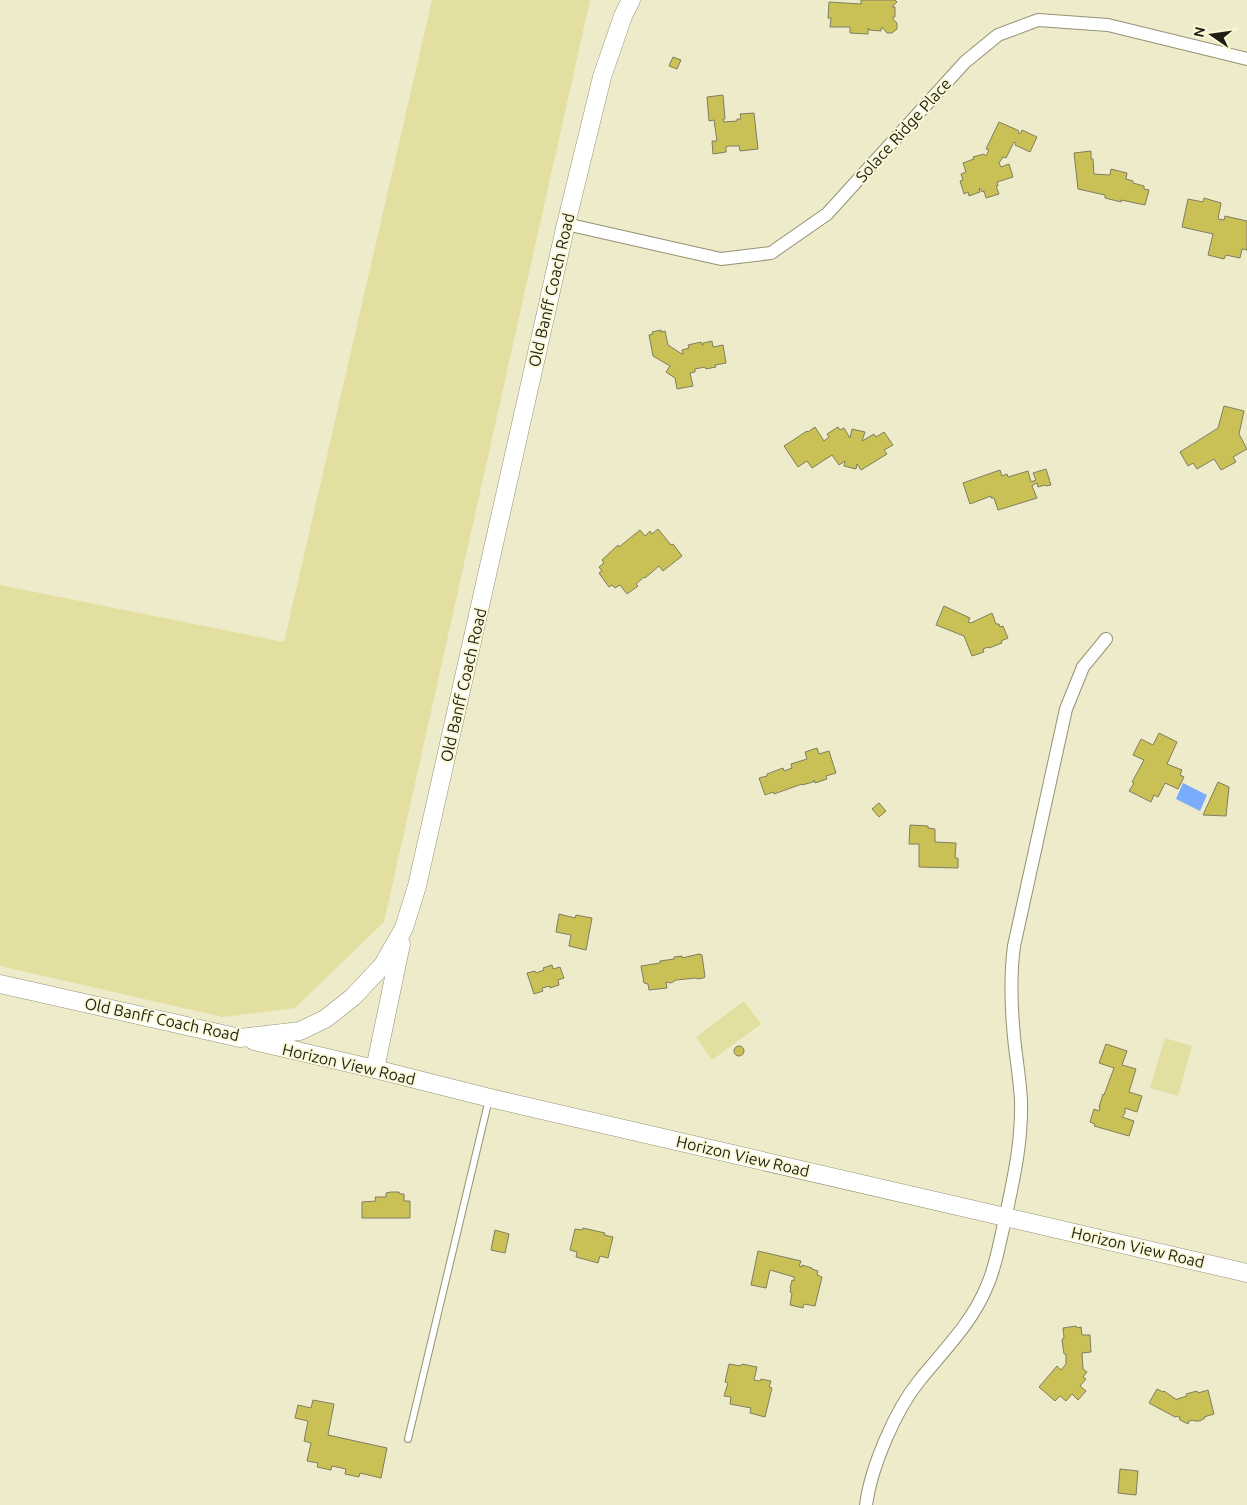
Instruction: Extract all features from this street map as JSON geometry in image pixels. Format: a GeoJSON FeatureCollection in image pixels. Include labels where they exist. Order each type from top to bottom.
{"type":"FeatureCollection","features":[{"type":"Feature","properties":{"kind":"main road","name":"Old Banff Coach Road"},"geometry":{"type":"LineString","coordinates":[[0,984],[240,1038],[300,1031],[325,1019],[353,997],[383,965],[404,928],[417,886],[566,224],[602,77],[623,16],[631,0]]}},
{"type":"Feature","properties":{"kind":"main road"},"geometry":{"type":"LineString","coordinates":[[375,1069],[404,928]]}},
{"type":"Feature","properties":{"kind":"main road","name":"Horizon View Road"},"geometry":{"type":"LineString","coordinates":[[240,1038],[490,1098],[1247,1272]]}},
{"type":"Feature","properties":{"kind":"street","name":"Solace Ridge Place"},"geometry":{"type":"LineString","coordinates":[[566,224],[721,259],[771,253],[828,214],[966,62],[998,35],[1038,20],[1108,24],[1247,59]]}},
{"type":"Feature","properties":{"kind":"street"},"geometry":{"type":"LineString","coordinates":[[866,1505],[877,1464],[888,1434],[906,1399],[964,1328],[988,1286],[995,1263],[1017,1166],[1020,1138],[1021,1100],[1011,990],[1014,946],[1066,709],[1083,667],[1106,639]]}},
{"type":"Feature","properties":{"kind":"lane"},"geometry":{"type":"LineString","coordinates":[[408,1439],[490,1098]]}},
{"type":"Feature","properties":{"kind":"shaded area"},"geometry":{"type":"Polygon","coordinates":[[[432,0],[590,0],[384,922],[295,1008],[223,1017],[0,966],[0,585],[284,642],[432,0]]]}},
{"type":"Feature","properties":{"kind":"shaded area"},"geometry":{"type":"Polygon","coordinates":[[[744,1001],[761,1024],[712,1060],[696,1037],[744,1001]]]}},
{"type":"Feature","properties":{"kind":"shaded area"},"geometry":{"type":"Polygon","coordinates":[[[1165,1038],[1192,1046],[1178,1096],[1150,1088],[1165,1038]]]}},
{"type":"Feature","properties":{"kind":"water"},"geometry":{"type":"Polygon","coordinates":[[[1183,783],[1207,795],[1200,811],[1176,799],[1183,783]]]}},
{"type":"Feature","properties":{"kind":"building"},"geometry":{"type":"Polygon","coordinates":[[[861,0],[895,0],[897,2],[892,7],[895,7],[895,17],[893,19],[897,23],[897,29],[892,33],[887,33],[883,28],[881,28],[881,31],[869,30],[868,28],[868,34],[850,33],[850,27],[830,27],[831,18],[828,18],[829,2],[861,4],[861,0]]]}},
{"type":"Feature","properties":{"kind":"building"},"geometry":{"type":"Polygon","coordinates":[[[673,57],[681,60],[677,69],[669,66],[673,57]]]}},
{"type":"Feature","properties":{"kind":"building"},"geometry":{"type":"Polygon","coordinates":[[[723,95],[724,122],[741,119],[740,114],[754,113],[758,149],[740,151],[739,146],[729,146],[726,147],[726,152],[713,154],[712,141],[717,141],[714,120],[709,121],[707,97],[723,95]]]}},
{"type":"Feature","properties":{"kind":"building"},"geometry":{"type":"Polygon","coordinates":[[[999,122],[1019,131],[1018,133],[1020,134],[1022,130],[1037,137],[1030,152],[1015,145],[1016,143],[1014,142],[1006,158],[1003,157],[999,163],[1001,167],[1009,164],[1013,177],[997,182],[998,186],[996,186],[999,194],[986,198],[984,191],[982,192],[980,188],[980,192],[969,196],[968,192],[964,194],[960,181],[963,180],[961,174],[966,172],[963,163],[974,159],[973,157],[984,154],[986,156],[989,150],[986,149],[999,122]]]}},
{"type":"Feature","properties":{"kind":"building"},"geometry":{"type":"Polygon","coordinates":[[[1091,151],[1094,174],[1110,175],[1111,169],[1127,173],[1126,179],[1149,190],[1145,205],[1121,200],[1121,202],[1105,198],[1105,195],[1078,189],[1074,153],[1091,151]]]}},
{"type":"Feature","properties":{"kind":"building"},"geometry":{"type":"Polygon","coordinates":[[[1204,198],[1221,203],[1218,219],[1224,220],[1225,216],[1247,221],[1247,250],[1242,249],[1240,258],[1226,255],[1224,259],[1208,255],[1213,234],[1182,227],[1188,199],[1203,202],[1204,198]]]}},
{"type":"Feature","properties":{"kind":"building"},"geometry":{"type":"Polygon","coordinates":[[[661,330],[661,332],[665,331],[668,345],[682,354],[682,350],[689,348],[688,345],[701,342],[703,345],[703,343],[712,341],[713,347],[723,345],[726,363],[706,369],[705,367],[695,369],[695,372],[690,373],[693,386],[677,389],[675,378],[666,372],[670,366],[653,356],[649,335],[653,334],[652,332],[661,330]]]}},
{"type":"Feature","properties":{"kind":"building"},"geometry":{"type":"Polygon","coordinates":[[[1224,406],[1244,411],[1239,434],[1247,449],[1233,457],[1236,462],[1221,470],[1214,459],[1197,469],[1193,463],[1188,466],[1180,452],[1218,428],[1224,406]]]}},
{"type":"Feature","properties":{"kind":"building"},"geometry":{"type":"Polygon","coordinates":[[[815,427],[824,441],[829,437],[827,434],[838,427],[840,430],[844,428],[850,438],[852,429],[865,432],[862,441],[874,434],[876,437],[884,432],[893,445],[884,450],[887,454],[861,470],[857,464],[856,469],[844,466],[845,461],[839,465],[832,455],[812,468],[807,461],[798,467],[784,446],[815,427]]]}},
{"type":"Feature","properties":{"kind":"building"},"geometry":{"type":"Polygon","coordinates":[[[1046,469],[1051,485],[1038,487],[1037,483],[1033,485],[1037,498],[998,510],[994,498],[991,498],[991,496],[970,504],[963,483],[1000,470],[1002,476],[1007,474],[1008,477],[1028,471],[1031,482],[1036,480],[1033,473],[1046,469]]]}},
{"type":"Feature","properties":{"kind":"building"},"geometry":{"type":"Polygon","coordinates":[[[658,529],[682,556],[663,571],[659,566],[636,584],[638,586],[627,594],[620,585],[615,588],[612,585],[609,587],[599,573],[602,571],[599,567],[604,563],[602,560],[618,545],[619,547],[640,530],[645,536],[650,531],[652,534],[658,529]]]}},
{"type":"Feature","properties":{"kind":"building"},"geometry":{"type":"Polygon","coordinates":[[[944,606],[970,618],[968,622],[971,623],[992,613],[996,624],[999,624],[1000,627],[1003,626],[1008,638],[1001,641],[1002,643],[983,649],[984,652],[972,656],[964,636],[936,625],[944,606]]]}},
{"type":"Feature","properties":{"kind":"building"},"geometry":{"type":"Polygon","coordinates":[[[1159,733],[1177,742],[1167,764],[1182,770],[1180,775],[1184,777],[1178,789],[1165,783],[1158,797],[1154,795],[1151,802],[1129,791],[1144,760],[1133,755],[1141,739],[1153,745],[1159,733]]]}},
{"type":"Feature","properties":{"kind":"building"},"geometry":{"type":"Polygon","coordinates":[[[817,748],[819,754],[829,751],[836,773],[826,776],[827,779],[815,783],[814,780],[813,782],[774,794],[773,792],[765,795],[759,778],[783,768],[784,771],[792,768],[791,764],[807,759],[805,752],[817,748]]]}},
{"type":"Feature","properties":{"kind":"building"},"geometry":{"type":"Polygon","coordinates":[[[1218,782],[1229,787],[1226,816],[1203,815],[1218,782]]]}},
{"type":"Feature","properties":{"kind":"building"},"geometry":{"type":"Polygon","coordinates":[[[879,803],[886,811],[879,817],[872,809],[879,803]]]}},
{"type":"Feature","properties":{"kind":"building"},"geometry":{"type":"Polygon","coordinates":[[[910,825],[928,826],[928,828],[935,829],[935,842],[956,843],[955,858],[958,858],[958,868],[919,867],[919,844],[909,844],[910,825]]]}},
{"type":"Feature","properties":{"kind":"building"},"geometry":{"type":"Polygon","coordinates":[[[559,914],[575,918],[576,915],[592,918],[586,950],[569,946],[571,935],[556,932],[559,914]]]}},
{"type":"Feature","properties":{"kind":"building"},"geometry":{"type":"Polygon","coordinates":[[[702,955],[705,977],[676,980],[671,983],[666,982],[667,988],[649,990],[648,984],[644,983],[641,966],[660,963],[660,961],[674,959],[674,957],[682,956],[682,958],[702,955]]]}},
{"type":"Feature","properties":{"kind":"building"},"geometry":{"type":"Polygon","coordinates":[[[552,965],[553,969],[560,967],[564,978],[558,980],[559,985],[542,988],[543,991],[534,994],[527,973],[535,971],[536,973],[552,965]]]}},
{"type":"Feature","properties":{"kind":"building"},"geometry":{"type":"Polygon","coordinates":[[[1106,1044],[1127,1051],[1122,1065],[1136,1069],[1129,1092],[1142,1096],[1137,1112],[1125,1108],[1125,1113],[1122,1117],[1134,1121],[1129,1136],[1094,1126],[1095,1124],[1090,1122],[1094,1109],[1099,1111],[1103,1094],[1114,1068],[1099,1063],[1106,1044]]]}},
{"type":"Feature","properties":{"kind":"building"},"geometry":{"type":"Polygon","coordinates":[[[737,1046],[741,1046],[744,1051],[743,1055],[737,1056],[734,1053],[734,1049],[737,1046]]]}},
{"type":"Feature","properties":{"kind":"building"},"geometry":{"type":"Polygon","coordinates":[[[386,1193],[404,1194],[404,1201],[410,1201],[410,1218],[362,1218],[362,1202],[376,1201],[375,1197],[386,1197],[386,1193]]]}},
{"type":"Feature","properties":{"kind":"building"},"geometry":{"type":"Polygon","coordinates":[[[583,1228],[605,1233],[604,1235],[613,1237],[608,1258],[600,1256],[598,1263],[576,1257],[577,1252],[570,1250],[575,1229],[582,1230],[583,1228]]]}},
{"type":"Feature","properties":{"kind":"building"},"geometry":{"type":"Polygon","coordinates":[[[495,1230],[509,1234],[505,1253],[491,1250],[495,1230]]]}},
{"type":"Feature","properties":{"kind":"building"},"geometry":{"type":"Polygon","coordinates":[[[758,1251],[801,1261],[799,1266],[802,1267],[802,1265],[818,1271],[817,1275],[822,1277],[815,1306],[804,1304],[803,1308],[790,1305],[792,1293],[790,1288],[794,1277],[770,1270],[766,1288],[751,1285],[758,1251]]]}},
{"type":"Feature","properties":{"kind":"building"},"geometry":{"type":"Polygon","coordinates":[[[1076,1326],[1077,1328],[1081,1327],[1082,1335],[1090,1335],[1091,1352],[1082,1353],[1083,1369],[1087,1372],[1083,1377],[1086,1379],[1080,1386],[1086,1391],[1078,1400],[1072,1394],[1066,1401],[1060,1396],[1055,1401],[1039,1387],[1057,1366],[1061,1370],[1066,1364],[1066,1354],[1064,1354],[1062,1340],[1064,1337],[1063,1328],[1076,1326]]]}},
{"type":"Feature","properties":{"kind":"building"},"geometry":{"type":"Polygon","coordinates":[[[729,1364],[757,1367],[754,1380],[771,1381],[769,1387],[772,1388],[765,1417],[750,1413],[751,1408],[730,1404],[731,1397],[724,1396],[728,1383],[725,1382],[729,1364]]]}},
{"type":"Feature","properties":{"kind":"building"},"geometry":{"type":"Polygon","coordinates":[[[1157,1389],[1164,1391],[1177,1400],[1187,1396],[1186,1394],[1208,1390],[1214,1414],[1204,1417],[1200,1421],[1189,1421],[1188,1424],[1180,1420],[1179,1416],[1175,1417],[1149,1403],[1157,1389]]]}},
{"type":"Feature","properties":{"kind":"building"},"geometry":{"type":"Polygon","coordinates":[[[313,1400],[334,1404],[328,1435],[387,1448],[381,1478],[360,1473],[359,1477],[345,1474],[346,1469],[332,1466],[331,1470],[317,1467],[318,1463],[307,1461],[311,1443],[304,1441],[308,1421],[295,1418],[298,1405],[311,1408],[313,1400]]]}},
{"type":"Feature","properties":{"kind":"building"},"geometry":{"type":"Polygon","coordinates":[[[1120,1469],[1138,1471],[1136,1495],[1118,1493],[1120,1469]]]}}]}
